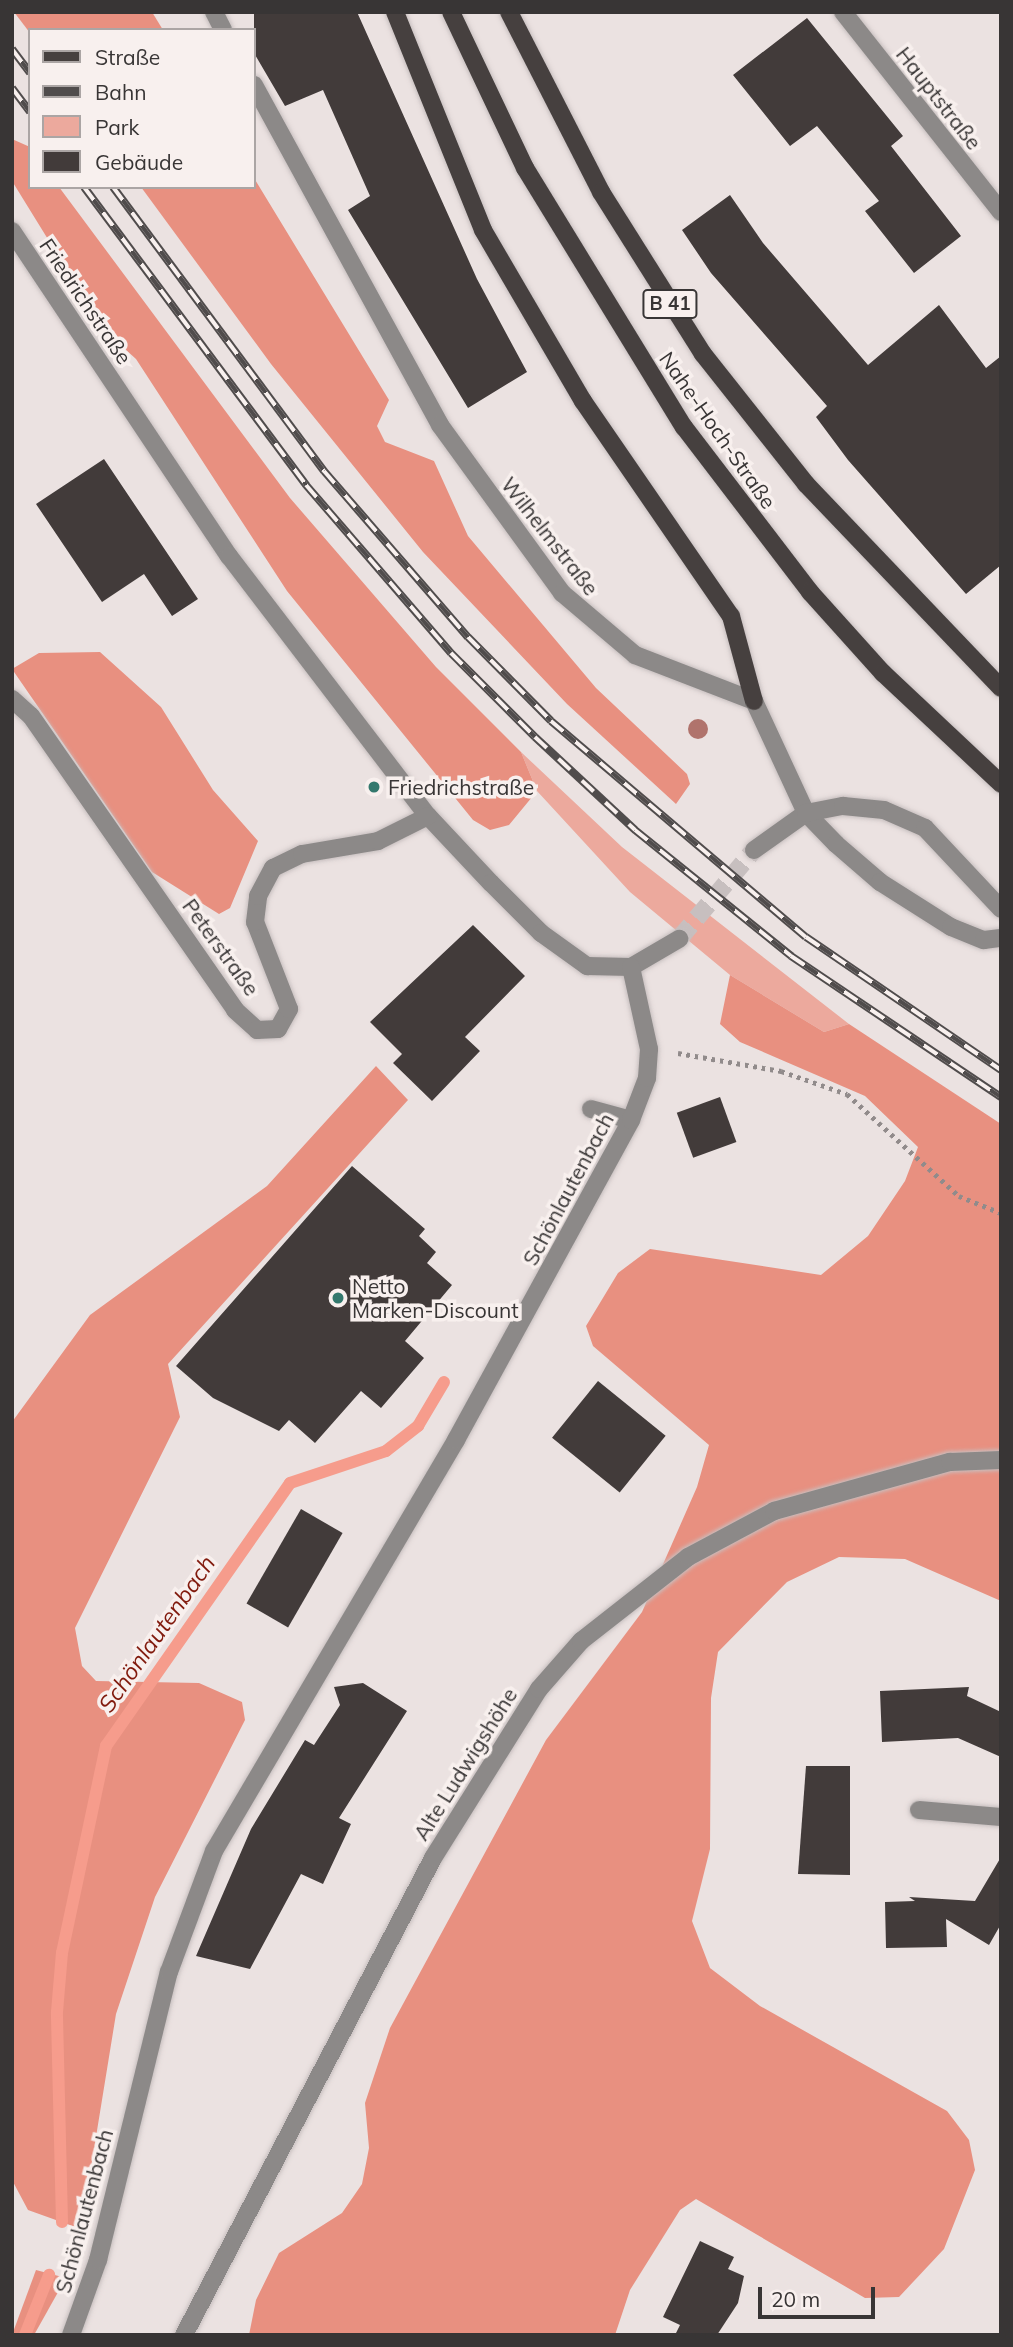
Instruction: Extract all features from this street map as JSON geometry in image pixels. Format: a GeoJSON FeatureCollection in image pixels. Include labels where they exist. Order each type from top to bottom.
{"type":"FeatureCollection","features":[{"type":"Feature","properties":{"kind":"main road"},"geometry":{"type":"LineString","coordinates":[[395,12],[484,230],[583,401],[731,617],[754,701]]}},
{"type":"Feature","properties":{"kind":"main road","name":"Nahe-Hoch-Straße"},"geometry":{"type":"LineString","coordinates":[[450,12],[525,168],[684,427],[810,592],[883,673],[1001,784]]}},
{"type":"Feature","properties":{"kind":"main road","name":"Nahe-Hoch-Straße"},"geometry":{"type":"LineString","coordinates":[[509,12],[601,192],[703,354],[806,484],[1001,688]]}},
{"type":"Feature","properties":{"kind":"street"},"geometry":{"type":"LineString","coordinates":[[214,12],[222,28]]}},
{"type":"Feature","properties":{"kind":"street","name":"Hauptstraße"},"geometry":{"type":"LineString","coordinates":[[842,12],[1001,212]]}},
{"type":"Feature","properties":{"kind":"street","name":"Wilhelmstraße"},"geometry":{"type":"LineString","coordinates":[[256,89],[440,425],[526,549],[609,638],[645,660],[754,701]]}},
{"type":"Feature","properties":{"kind":"street","name":"Friedrichstraße"},"geometry":{"type":"LineString","coordinates":[[12,231],[229,556],[428,816],[567,955],[605,970],[631,967]]}},
{"type":"Feature","properties":{"kind":"street","name":"Peterstraße"},"geometry":{"type":"LineString","coordinates":[[12,699],[31,716],[235,1010],[257,1030],[278,1029],[289,1009],[255,922],[258,896],[273,868],[302,854],[378,841],[428,816]]}},
{"type":"Feature","properties":{"kind":"street"},"geometry":{"type":"LineString","coordinates":[[754,701],[806,813],[862,866],[915,905],[969,936],[1001,936],[998,907],[940,841],[907,817],[843,806],[806,813],[754,850]]}},
{"type":"Feature","properties":{"kind":"street"},"geometry":{"type":"LineString","coordinates":[[631,967],[679,939]]}},
{"type":"Feature","properties":{"kind":"street","name":"Schönlautenbach"},"geometry":{"type":"LineString","coordinates":[[71,2335],[98,2260],[169,1972],[210,1861],[456,1440],[631,1120],[647,1078],[649,1049],[631,967]]}},
{"type":"Feature","properties":{"kind":"street"},"geometry":{"type":"LineString","coordinates":[[591,1109],[631,1120]]}},
{"type":"Feature","properties":{"kind":"street","name":"Alte Ludwigshöhe"},"geometry":{"type":"LineString","coordinates":[[184,2335],[343,2029],[482,1775],[539,1689],[602,1619],[688,1557],[774,1511],[950,1462],[1001,1460]]}},
{"type":"Feature","properties":{"kind":"street"},"geometry":{"type":"LineString","coordinates":[[919,1810],[1001,1817]]}},
{"type":"Feature","properties":{"kind":"path"},"geometry":{"type":"LineString","coordinates":[[649,1049],[781,1071],[848,1094],[959,1196],[1001,1213]]}},
{"type":"Feature","properties":{"kind":"green space"},"geometry":{"type":"Polygon","coordinates":[[[521,752],[622,847],[849,1024],[824,1032],[730,975],[630,892],[537,791],[521,752]]]}},
{"type":"Feature","properties":{"kind":"shaded area"},"geometry":{"type":"Polygon","coordinates":[[[14,12],[152,12],[162,28],[28,28],[28,30],[14,12]]]}},
{"type":"Feature","properties":{"kind":"shaded area"},"geometry":{"type":"Polygon","coordinates":[[[12,139],[28,146],[28,189],[60,189],[290,498],[436,667],[521,752],[537,791],[509,825],[490,830],[473,820],[287,591],[136,359],[104,330],[12,181],[12,139]]]}},
{"type":"Feature","properties":{"kind":"shaded area"},"geometry":{"type":"Polygon","coordinates":[[[256,181],[389,400],[377,426],[385,442],[434,461],[468,536],[596,688],[687,774],[690,784],[676,804],[567,704],[423,552],[271,364],[142,189],[256,189],[256,181]]]}},
{"type":"Feature","properties":{"kind":"shaded area"},"geometry":{"type":"Polygon","coordinates":[[[100,652],[161,707],[213,790],[258,841],[230,908],[219,914],[152,872],[12,669],[39,653],[100,652]]]}},
{"type":"Feature","properties":{"kind":"shaded area"},"geometry":{"type":"Polygon","coordinates":[[[730,975],[824,1032],[849,1024],[1001,1124],[1001,1601],[905,1559],[839,1557],[787,1582],[718,1652],[711,1698],[710,1849],[692,1921],[710,1968],[760,2006],[947,2111],[969,2140],[975,2170],[944,2249],[899,2297],[865,2298],[696,2199],[680,2210],[630,2290],[615,2335],[249,2335],[256,2300],[279,2253],[342,2213],[362,2184],[369,2148],[365,2103],[390,2028],[546,1740],[642,1612],[697,1487],[709,1445],[593,1346],[586,1326],[618,1273],[650,1249],[821,1275],[868,1236],[905,1181],[918,1147],[865,1096],[740,1042],[720,1024],[730,975]]]}},
{"type":"Feature","properties":{"kind":"shaded area"},"geometry":{"type":"Polygon","coordinates":[[[376,1066],[408,1100],[168,1364],[180,1417],[75,1628],[82,1666],[96,1681],[199,1683],[242,1702],[245,1720],[155,1897],[116,2014],[81,2229],[28,2210],[12,2180],[12,1422],[90,1315],[267,1186],[376,1066]]]}},
{"type":"Feature","properties":{"kind":"shaded area"},"geometry":{"type":"Polygon","coordinates":[[[36,2270],[66,2278],[34,2335],[12,2335],[36,2270]]]}},
{"type":"Feature","properties":{"kind":"building"},"geometry":{"type":"Polygon","coordinates":[[[254,12],[357,12],[477,279],[527,372],[468,408],[348,210],[370,196],[323,90],[285,106],[256,56],[254,12]]]}},
{"type":"Feature","properties":{"kind":"building"},"geometry":{"type":"Polygon","coordinates":[[[807,18],[903,136],[891,146],[961,236],[914,273],[865,211],[879,201],[817,126],[790,146],[733,75],[807,18]]]}},
{"type":"Feature","properties":{"kind":"building"},"geometry":{"type":"Polygon","coordinates":[[[730,195],[763,243],[868,365],[939,305],[986,368],[1001,356],[1001,565],[966,594],[848,460],[816,417],[827,406],[711,273],[682,230],[730,195]]]}},
{"type":"Feature","properties":{"kind":"building"},"geometry":{"type":"Polygon","coordinates":[[[104,459],[198,599],[172,616],[144,574],[102,602],[36,504],[104,459]]]}},
{"type":"Feature","properties":{"kind":"building"},"geometry":{"type":"Polygon","coordinates":[[[473,925],[525,976],[465,1037],[480,1051],[432,1101],[393,1063],[402,1054],[370,1022],[473,925]]]}},
{"type":"Feature","properties":{"kind":"building"},"geometry":{"type":"Polygon","coordinates":[[[720,1097],[736,1142],[693,1158],[677,1113],[720,1097]]]}},
{"type":"Feature","properties":{"kind":"building","name":"Netto Marken-Discount"},"geometry":{"type":"Polygon","coordinates":[[[352,1166],[425,1229],[419,1236],[436,1252],[427,1263],[452,1285],[405,1341],[424,1358],[381,1408],[361,1391],[315,1443],[289,1420],[279,1431],[213,1398],[176,1366],[352,1166]]]}},
{"type":"Feature","properties":{"kind":"building"},"geometry":{"type":"Polygon","coordinates":[[[598,1381],[666,1436],[620,1492],[552,1438],[598,1381]]]}},
{"type":"Feature","properties":{"kind":"building"},"geometry":{"type":"Polygon","coordinates":[[[301,1509],[343,1533],[288,1627],[246,1603],[301,1509]]]}},
{"type":"Feature","properties":{"kind":"building"},"geometry":{"type":"Polygon","coordinates":[[[363,1683],[407,1711],[339,1818],[351,1824],[323,1884],[301,1874],[250,1969],[196,1956],[251,1829],[305,1740],[314,1745],[340,1705],[334,1687],[363,1683]]]}},
{"type":"Feature","properties":{"kind":"building"},"geometry":{"type":"Polygon","coordinates":[[[969,1687],[967,1696],[1001,1712],[1001,1757],[958,1738],[882,1742],[880,1691],[969,1687]]]}},
{"type":"Feature","properties":{"kind":"building"},"geometry":{"type":"Polygon","coordinates":[[[806,1766],[850,1766],[850,1875],[798,1874],[806,1766]]]}},
{"type":"Feature","properties":{"kind":"building"},"geometry":{"type":"Polygon","coordinates":[[[1001,1857],[1001,1924],[989,1945],[946,1919],[947,1947],[886,1948],[885,1902],[915,1901],[909,1897],[975,1901],[1001,1857]]]}},
{"type":"Feature","properties":{"kind":"building"},"geometry":{"type":"Polygon","coordinates":[[[700,2241],[734,2257],[728,2269],[744,2276],[738,2303],[717,2335],[675,2335],[680,2325],[663,2317],[700,2241]]]}},
{"type":"Feature","properties":{"kind":"waterway","name":"Schönlautenbach"},"geometry":{"type":"LineString","coordinates":[[62,2222],[57,2012],[62,1953],[106,1746],[290,1483],[386,1451],[418,1426],[444,1382]]}},
{"type":"Feature","properties":{"kind":"waterway","name":"Schönlautenbach"},"geometry":{"type":"LineString","coordinates":[[25,2335],[49,2275]]}},
{"type":"Feature","properties":{"kind":"tunnel"},"geometry":{"type":"LineString","coordinates":[[679,939],[754,850]]}},
{"type":"Feature","properties":{"kind":"railway"},"geometry":{"type":"LineString","coordinates":[[12,49],[28,70]]}},
{"type":"Feature","properties":{"kind":"railway"},"geometry":{"type":"LineString","coordinates":[[12,88],[28,109]]}},
{"type":"Feature","properties":{"kind":"railway"},"geometry":{"type":"LineString","coordinates":[[85,189],[306,485],[451,653],[535,737],[635,830],[791,956],[1001,1097]]}},
{"type":"Feature","properties":{"kind":"railway"},"geometry":{"type":"LineString","coordinates":[[114,189],[324,471],[468,637],[551,721],[806,937],[1001,1070]]}},
{"type":"Feature","properties":{"kind":"place","name":"Friedrichstraße"},"geometry":{"type":"Point","coordinates":[374,787]}},
{"type":"Feature","properties":{"kind":"place","name":"Netto Marken-Discount"},"geometry":{"type":"Point","coordinates":[338,1298]}}]}
